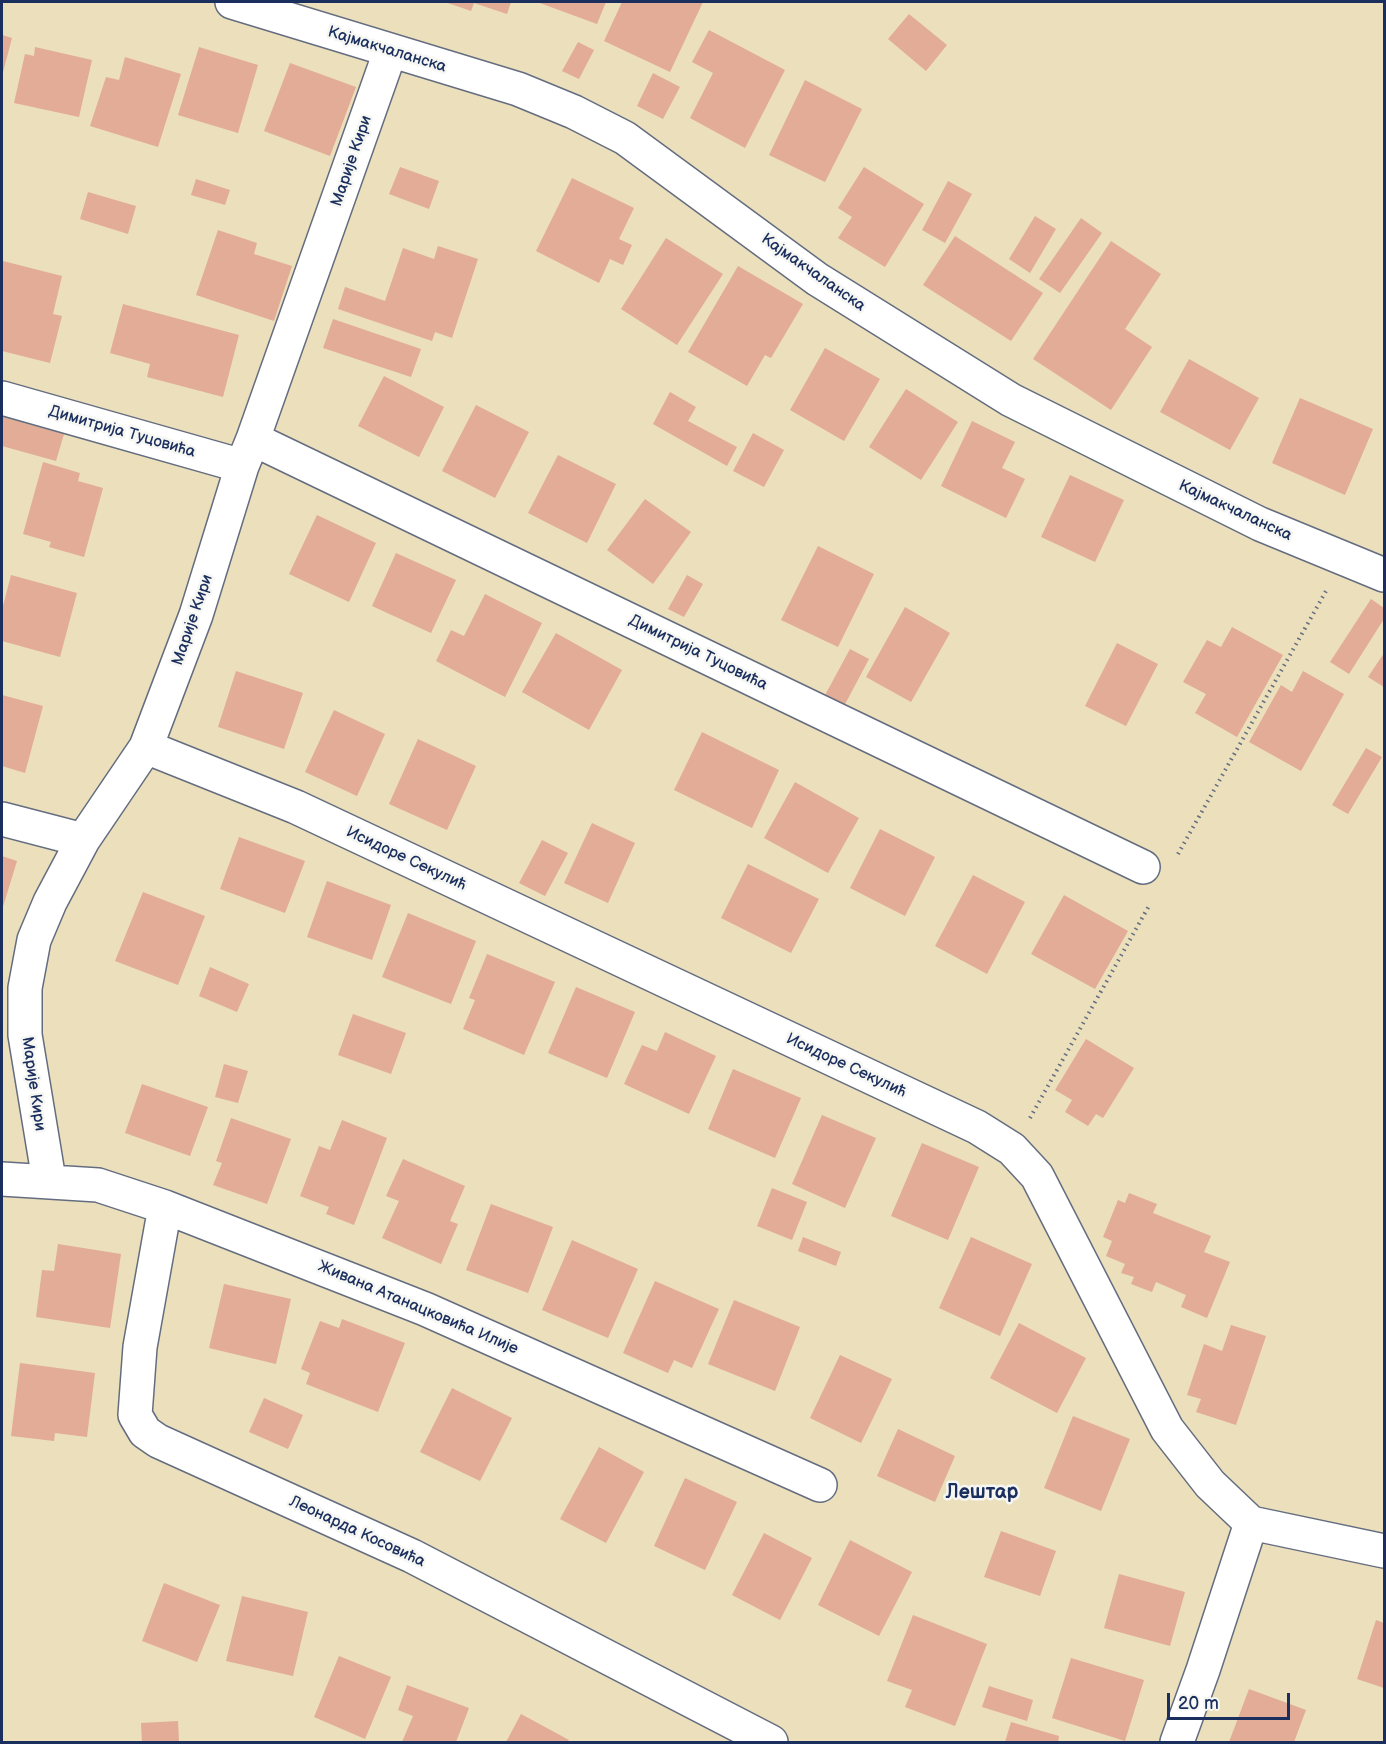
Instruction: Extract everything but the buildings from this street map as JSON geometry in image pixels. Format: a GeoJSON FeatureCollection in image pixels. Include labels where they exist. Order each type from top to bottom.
{"type":"FeatureCollection","features":[{"type":"Feature","properties":{"kind":"street","name":"Кајмакчаланска"},"geometry":{"type":"LineString","coordinates":[[232,2],[518,90],[574,112],[625,138],[817,279],[1011,400],[1260,524],[1384,575]]}},
{"type":"Feature","properties":{"kind":"street","name":"Марије Кири"},"geometry":{"type":"LineString","coordinates":[[49,1180],[25,1035],[25,988],[34,940],[50,902],[83,840],[146,747],[195,615],[248,453],[390,52]]}},
{"type":"Feature","properties":{"kind":"street","name":"Димитрија Туцовића"},"geometry":{"type":"LineString","coordinates":[[2,398],[248,453],[1143,867]]}},
{"type":"Feature","properties":{"kind":"street","name":"Исидоре Секулић"},"geometry":{"type":"LineString","coordinates":[[146,747],[307,812],[977,1127],[1012,1149],[1037,1176],[1167,1429],[1210,1484],[1251,1523]]}},
{"type":"Feature","properties":{"kind":"street"},"geometry":{"type":"LineString","coordinates":[[2,819],[83,840]]}},
{"type":"Feature","properties":{"kind":"street","name":"Живана Атанацковића Илије"},"geometry":{"type":"LineString","coordinates":[[2,1179],[49,1180],[98,1185],[165,1207],[425,1309],[820,1485]]}},
{"type":"Feature","properties":{"kind":"street","name":"Леонарда Косовића"},"geometry":{"type":"LineString","coordinates":[[165,1207],[140,1347],[135,1415],[145,1432],[158,1441],[412,1556],[771,1743]]}},
{"type":"Feature","properties":{"kind":"street"},"geometry":{"type":"LineString","coordinates":[[1177,1743],[1251,1523],[1384,1551]]}},
{"type":"Feature","properties":{"kind":"district","name":"Лештар"},"geometry":{"type":"Point","coordinates":[982,1493]}}]}
